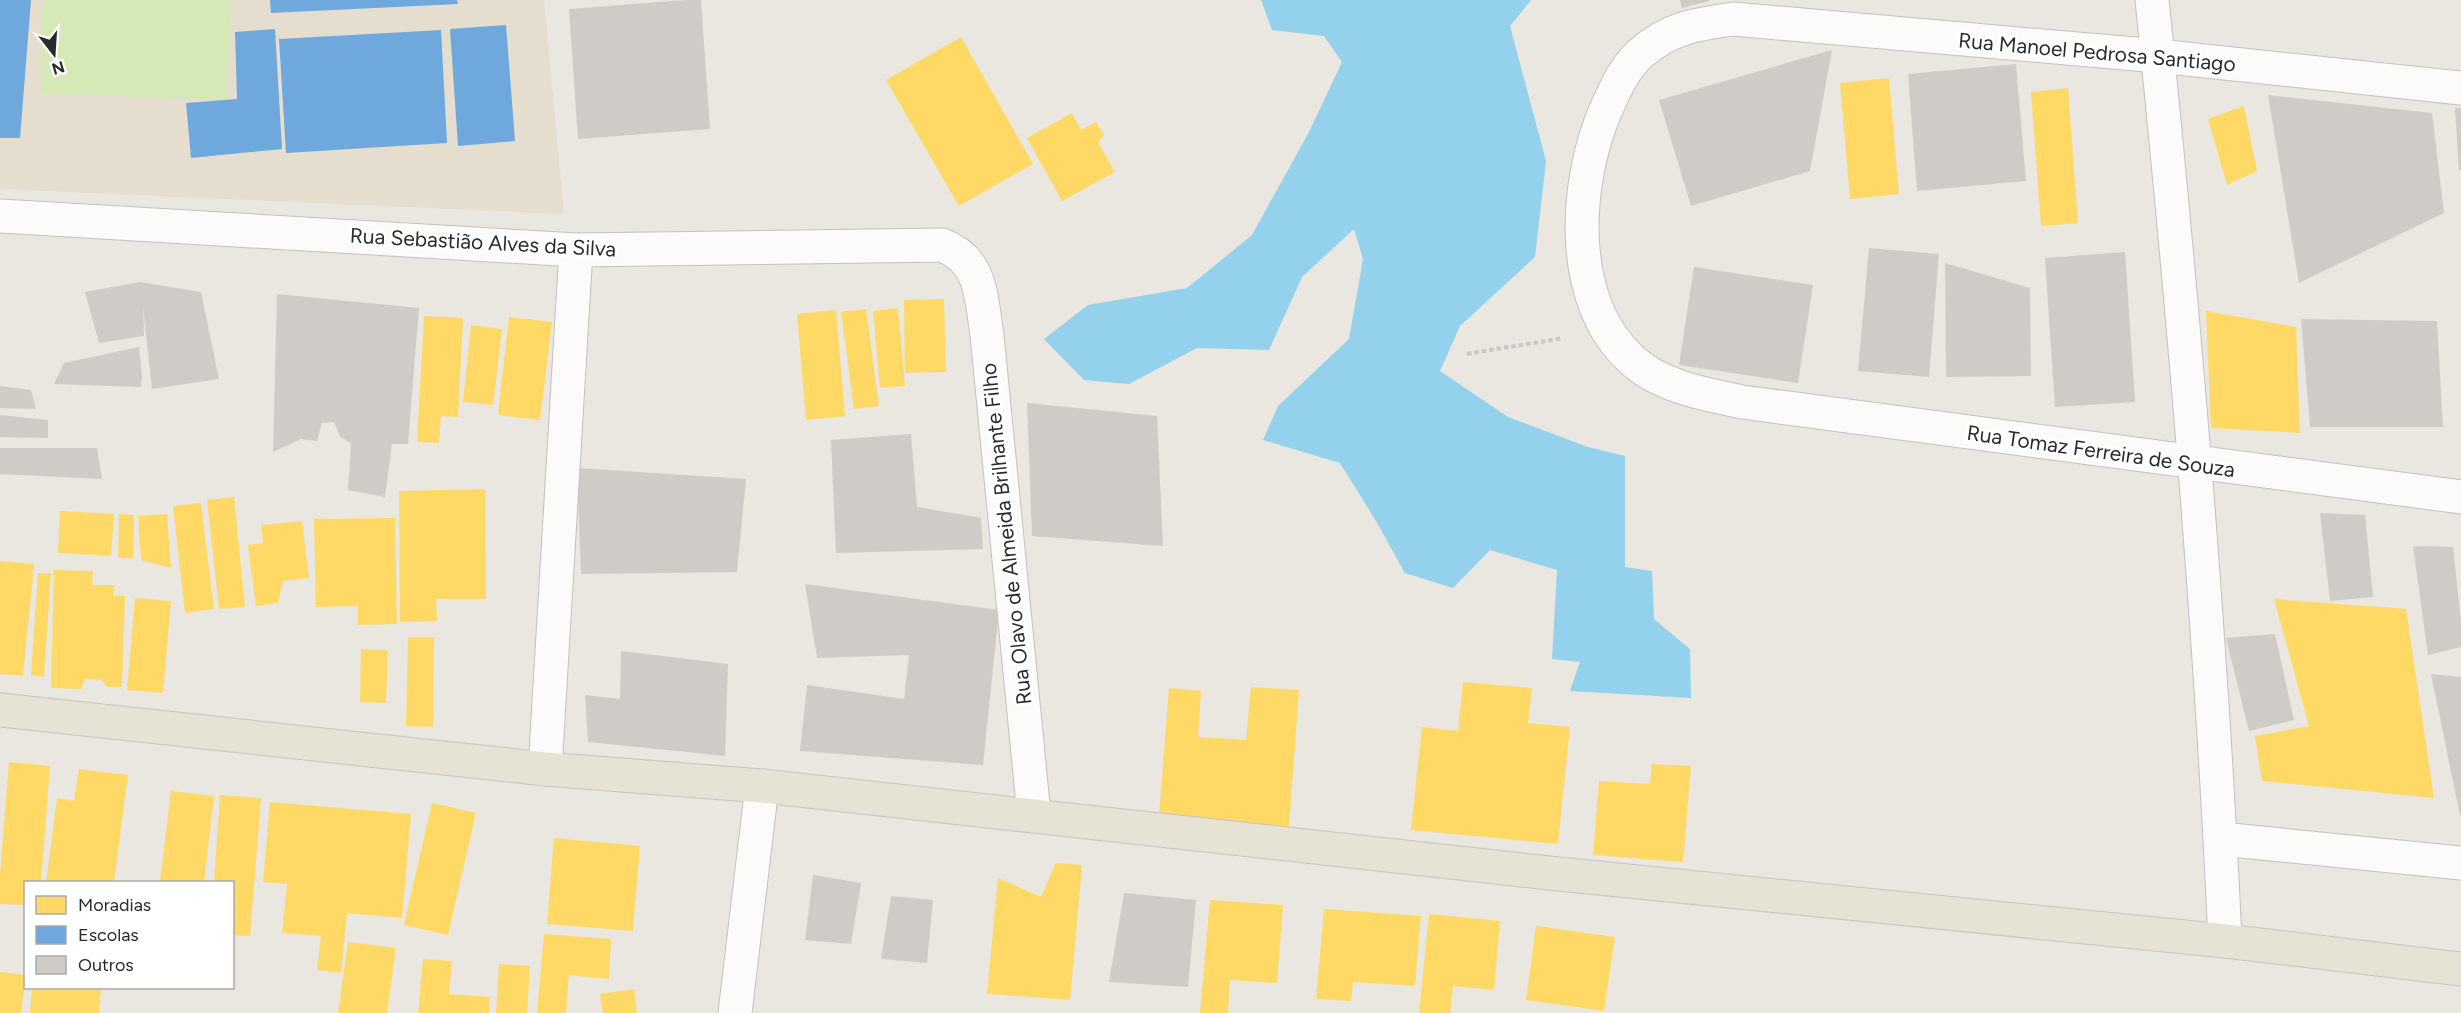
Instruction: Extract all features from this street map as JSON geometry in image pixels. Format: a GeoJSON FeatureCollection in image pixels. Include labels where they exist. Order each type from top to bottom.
{"type":"FeatureCollection","features":[{"type":"Feature","properties":{"kind":"main road"},"geometry":{"type":"LineString","coordinates":[[0,710],[544,769],[762,786],[1549,873],[2225,941],[2461,969]]}},
{"type":"Feature","properties":{"kind":"street"},"geometry":{"type":"LineString","coordinates":[[2152,0],[2196,464],[2221,839],[2225,941]]}},
{"type":"Feature","properties":{"kind":"street","name":"Rua Manoel Pedrosa Santiago"},"geometry":{"type":"LineString","coordinates":[[1609,330],[1599,314],[1587,280],[1583,256],[1584,193],[1590,157],[1600,122],[1620,79],[1639,55],[1665,34],[1693,24],[1733,19],[2158,56],[2461,88]]}},
{"type":"Feature","properties":{"kind":"street","name":"Rua Sebastião Alves da Silva"},"geometry":{"type":"LineString","coordinates":[[0,216],[576,249],[942,245],[964,257]]}},
{"type":"Feature","properties":{"kind":"street"},"geometry":{"type":"LineString","coordinates":[[544,769],[576,249]]}},
{"type":"Feature","properties":{"kind":"street","name":"Rua Olavo de Almeida Brilhante Filho"},"geometry":{"type":"LineString","coordinates":[[964,257],[975,275],[987,335],[1034,815]]}},
{"type":"Feature","properties":{"kind":"street","name":"Rua Tomaz Ferreira de Souza"},"geometry":{"type":"LineString","coordinates":[[1609,330],[1616,344],[1633,362],[1651,373],[1676,385],[1742,402],[2196,464],[2461,497]]}},
{"type":"Feature","properties":{"kind":"street"},"geometry":{"type":"LineString","coordinates":[[735,1013],[762,786]]}},
{"type":"Feature","properties":{"kind":"street"},"geometry":{"type":"LineString","coordinates":[[2221,839],[2461,863]]}},
{"type":"Feature","properties":{"kind":"path"},"geometry":{"type":"LineString","coordinates":[[1467,354],[1609,330]]}},
{"type":"Feature","properties":{"kind":"shaded area"},"geometry":{"type":"Polygon","coordinates":[[[0,0],[544,0],[564,214],[0,189],[0,0]]]}},
{"type":"Feature","properties":{"kind":"green space"},"geometry":{"type":"Polygon","coordinates":[[[43,0],[231,0],[227,100],[40,94],[43,0]]]}},
{"type":"Feature","properties":{"kind":"water"},"geometry":{"type":"Polygon","coordinates":[[[1261,0],[1531,0],[1510,26],[1546,161],[1535,257],[1460,326],[1440,371],[1508,417],[1588,447],[1625,456],[1625,567],[1652,571],[1654,619],[1690,649],[1691,698],[1570,691],[1580,662],[1552,659],[1557,570],[1490,550],[1453,588],[1405,573],[1340,463],[1263,440],[1278,406],[1349,339],[1363,259],[1354,229],[1302,277],[1269,350],[1197,348],[1129,384],[1084,380],[1044,339],[1088,305],[1187,288],[1252,235],[1309,132],[1342,62],[1324,36],[1272,30],[1261,0]]]}},
{"type":"Feature","properties":{"kind":"building: Moradias"},"geometry":{"type":"Polygon","coordinates":[[[961,37],[1033,164],[959,206],[886,80],[961,37]]]}},
{"type":"Feature","properties":{"kind":"building: Moradias"},"geometry":{"type":"Polygon","coordinates":[[[1889,78],[1899,194],[1850,199],[1840,83],[1889,78]]]}},
{"type":"Feature","properties":{"kind":"building: Moradias"},"geometry":{"type":"Polygon","coordinates":[[[2068,88],[2078,223],[2041,226],[2031,92],[2068,88]]]}},
{"type":"Feature","properties":{"kind":"building: Moradias"},"geometry":{"type":"Polygon","coordinates":[[[2244,106],[2257,171],[2227,185],[2208,119],[2244,106]]]}},
{"type":"Feature","properties":{"kind":"building: Moradias"},"geometry":{"type":"Polygon","coordinates":[[[1072,113],[1081,130],[1096,122],[1104,135],[1098,142],[1115,172],[1062,201],[1027,138],[1072,113]]]}},
{"type":"Feature","properties":{"kind":"building: Moradias"},"geometry":{"type":"Polygon","coordinates":[[[944,299],[946,372],[905,373],[904,300],[944,299]]]}},
{"type":"Feature","properties":{"kind":"building: Moradias"},"geometry":{"type":"Polygon","coordinates":[[[898,308],[905,386],[880,388],[873,311],[898,308]]]}},
{"type":"Feature","properties":{"kind":"building: Moradias"},"geometry":{"type":"Polygon","coordinates":[[[866,309],[879,406],[854,409],[841,312],[866,309]]]}},
{"type":"Feature","properties":{"kind":"building: Moradias"},"geometry":{"type":"Polygon","coordinates":[[[836,310],[845,416],[806,420],[797,314],[836,310]]]}},
{"type":"Feature","properties":{"kind":"building: Moradias"},"geometry":{"type":"Polygon","coordinates":[[[2206,311],[2296,327],[2300,433],[2211,428],[2206,311]]]}},
{"type":"Feature","properties":{"kind":"building: Moradias"},"geometry":{"type":"Polygon","coordinates":[[[424,316],[463,318],[458,417],[441,416],[439,443],[417,442],[424,316]]]}},
{"type":"Feature","properties":{"kind":"building: Moradias"},"geometry":{"type":"Polygon","coordinates":[[[509,317],[552,322],[540,420],[498,415],[509,317]]]}},
{"type":"Feature","properties":{"kind":"building: Moradias"},"geometry":{"type":"Polygon","coordinates":[[[471,325],[502,329],[493,405],[463,402],[471,325]]]}},
{"type":"Feature","properties":{"kind":"building: Moradias"},"geometry":{"type":"Polygon","coordinates":[[[485,489],[486,599],[436,599],[437,621],[400,622],[399,491],[485,489]]]}},
{"type":"Feature","properties":{"kind":"building: Moradias"},"geometry":{"type":"Polygon","coordinates":[[[234,497],[245,607],[219,609],[207,500],[234,497]]]}},
{"type":"Feature","properties":{"kind":"building: Moradias"},"geometry":{"type":"Polygon","coordinates":[[[201,503],[214,609],[185,613],[173,506],[201,503]]]}},
{"type":"Feature","properties":{"kind":"building: Moradias"},"geometry":{"type":"Polygon","coordinates":[[[60,511],[114,514],[111,556],[58,553],[60,511]]]}},
{"type":"Feature","properties":{"kind":"building: Moradias"},"geometry":{"type":"Polygon","coordinates":[[[119,514],[134,515],[133,558],[118,558],[119,514]]]}},
{"type":"Feature","properties":{"kind":"building: Moradias"},"geometry":{"type":"Polygon","coordinates":[[[167,514],[171,568],[141,560],[138,516],[167,514]]]}},
{"type":"Feature","properties":{"kind":"building: Moradias"},"geometry":{"type":"Polygon","coordinates":[[[395,518],[397,624],[358,625],[358,606],[316,607],[314,519],[395,518]]]}},
{"type":"Feature","properties":{"kind":"building: Moradias"},"geometry":{"type":"Polygon","coordinates":[[[302,521],[309,578],[283,581],[278,603],[256,606],[248,545],[263,543],[261,525],[302,521]]]}},
{"type":"Feature","properties":{"kind":"building: Moradias"},"geometry":{"type":"Polygon","coordinates":[[[0,561],[34,564],[23,676],[0,674],[0,561]]]}},
{"type":"Feature","properties":{"kind":"building: Moradias"},"geometry":{"type":"Polygon","coordinates":[[[54,570],[93,571],[92,585],[114,585],[113,596],[125,596],[122,687],[107,687],[102,680],[85,679],[81,689],[51,688],[54,570]]]}},
{"type":"Feature","properties":{"kind":"building: Moradias"},"geometry":{"type":"Polygon","coordinates":[[[38,573],[51,573],[44,677],[31,675],[38,573]]]}},
{"type":"Feature","properties":{"kind":"building: Moradias"},"geometry":{"type":"Polygon","coordinates":[[[135,598],[171,601],[163,693],[127,690],[135,598]]]}},
{"type":"Feature","properties":{"kind":"building: Moradias"},"geometry":{"type":"Polygon","coordinates":[[[2274,599],[2406,609],[2434,798],[2262,781],[2255,736],[2309,726],[2274,599]]]}},
{"type":"Feature","properties":{"kind":"building: Moradias"},"geometry":{"type":"Polygon","coordinates":[[[408,637],[434,637],[433,727],[406,726],[408,637]]]}},
{"type":"Feature","properties":{"kind":"building: Moradias"},"geometry":{"type":"Polygon","coordinates":[[[361,649],[388,650],[386,703],[360,702],[361,649]]]}},
{"type":"Feature","properties":{"kind":"building: Moradias"},"geometry":{"type":"Polygon","coordinates":[[[1463,682],[1532,688],[1528,723],[1570,727],[1558,844],[1411,830],[1422,727],[1458,731],[1463,682]]]}},
{"type":"Feature","properties":{"kind":"building: Moradias"},"geometry":{"type":"Polygon","coordinates":[[[1251,687],[1299,690],[1289,827],[1159,817],[1169,688],[1201,691],[1198,737],[1246,740],[1251,687]]]}},
{"type":"Feature","properties":{"kind":"building: Moradias"},"geometry":{"type":"Polygon","coordinates":[[[9,762],[50,766],[41,881],[24,881],[24,905],[0,904],[0,875],[9,762]]]}},
{"type":"Feature","properties":{"kind":"building: Moradias"},"geometry":{"type":"Polygon","coordinates":[[[1652,764],[1691,766],[1683,862],[1593,855],[1599,781],[1650,784],[1652,764]]]}},
{"type":"Feature","properties":{"kind":"building: Moradias"},"geometry":{"type":"Polygon","coordinates":[[[79,769],[128,775],[114,881],[46,881],[57,798],[74,801],[79,769]]]}},
{"type":"Feature","properties":{"kind":"building: Moradias"},"geometry":{"type":"Polygon","coordinates":[[[171,791],[214,796],[204,881],[160,881],[171,791]]]}},
{"type":"Feature","properties":{"kind":"building: Moradias"},"geometry":{"type":"Polygon","coordinates":[[[220,795],[261,798],[250,936],[234,935],[234,881],[214,881],[220,795]]]}},
{"type":"Feature","properties":{"kind":"building: Moradias"},"geometry":{"type":"Polygon","coordinates":[[[270,802],[411,814],[402,918],[347,913],[341,973],[317,970],[321,936],[282,933],[287,884],[263,882],[270,802]]]}},
{"type":"Feature","properties":{"kind":"building: Moradias"},"geometry":{"type":"Polygon","coordinates":[[[432,803],[476,813],[448,935],[404,925],[432,803]]]}},
{"type":"Feature","properties":{"kind":"building: Moradias"},"geometry":{"type":"Polygon","coordinates":[[[554,838],[640,846],[633,931],[547,924],[554,838]]]}},
{"type":"Feature","properties":{"kind":"building: Moradias"},"geometry":{"type":"Polygon","coordinates":[[[1056,863],[1082,865],[1070,1000],[987,994],[998,878],[1041,897],[1056,863]]]}},
{"type":"Feature","properties":{"kind":"building: Moradias"},"geometry":{"type":"Polygon","coordinates":[[[1210,900],[1283,905],[1277,983],[1230,980],[1228,1013],[1200,1013],[1210,900]]]}},
{"type":"Feature","properties":{"kind":"building: Moradias"},"geometry":{"type":"Polygon","coordinates":[[[1324,909],[1421,916],[1415,986],[1353,982],[1351,1001],[1316,999],[1324,909]]]}},
{"type":"Feature","properties":{"kind":"building: Moradias"},"geometry":{"type":"Polygon","coordinates":[[[1429,914],[1500,921],[1494,990],[1453,986],[1450,1013],[1419,1013],[1429,914]]]}},
{"type":"Feature","properties":{"kind":"building: Moradias"},"geometry":{"type":"Polygon","coordinates":[[[1536,926],[1615,937],[1604,1011],[1526,1000],[1536,926]]]}},
{"type":"Feature","properties":{"kind":"building: Moradias"},"geometry":{"type":"Polygon","coordinates":[[[544,934],[611,939],[609,979],[569,975],[566,1013],[537,1013],[544,934]]]}},
{"type":"Feature","properties":{"kind":"building: Moradias"},"geometry":{"type":"Polygon","coordinates":[[[348,942],[396,948],[387,1013],[338,1013],[348,942]]]}},
{"type":"Feature","properties":{"kind":"building: Moradias"},"geometry":{"type":"Polygon","coordinates":[[[423,959],[452,961],[449,994],[490,997],[489,1013],[418,1013],[423,959]]]}},
{"type":"Feature","properties":{"kind":"building: Moradias"},"geometry":{"type":"Polygon","coordinates":[[[499,964],[530,966],[527,1013],[496,1013],[499,964]]]}},
{"type":"Feature","properties":{"kind":"building: Moradias"},"geometry":{"type":"Polygon","coordinates":[[[0,972],[24,975],[21,1013],[0,1013],[0,972]]]}},
{"type":"Feature","properties":{"kind":"building: Moradias"},"geometry":{"type":"Polygon","coordinates":[[[32,989],[101,989],[99,1013],[30,1013],[32,989]]]}},
{"type":"Feature","properties":{"kind":"building: Moradias"},"geometry":{"type":"Polygon","coordinates":[[[634,989],[637,1013],[603,1013],[600,994],[634,989]]]}},
{"type":"Feature","properties":{"kind":"building: Escolas"},"geometry":{"type":"Polygon","coordinates":[[[0,0],[31,0],[20,138],[0,138],[0,0]]]}},
{"type":"Feature","properties":{"kind":"building: Escolas"},"geometry":{"type":"Polygon","coordinates":[[[270,0],[457,0],[458,4],[271,13],[270,0]]]}},
{"type":"Feature","properties":{"kind":"building: Escolas"},"geometry":{"type":"Polygon","coordinates":[[[506,25],[515,141],[458,146],[450,29],[506,25]]]}},
{"type":"Feature","properties":{"kind":"building: Escolas"},"geometry":{"type":"Polygon","coordinates":[[[275,29],[282,149],[191,158],[186,103],[237,99],[235,32],[275,29]]]}},
{"type":"Feature","properties":{"kind":"building: Escolas"},"geometry":{"type":"Polygon","coordinates":[[[441,30],[447,143],[286,153],[279,39],[441,30]]]}},
{"type":"Feature","properties":{"kind":"building: Outros"},"geometry":{"type":"Polygon","coordinates":[[[701,0],[710,129],[578,139],[569,9],[701,0]]]}},
{"type":"Feature","properties":{"kind":"building: Outros"},"geometry":{"type":"Polygon","coordinates":[[[1680,0],[1709,0],[1709,1],[1682,8],[1680,0]]]}},
{"type":"Feature","properties":{"kind":"building: Outros"},"geometry":{"type":"Polygon","coordinates":[[[1832,50],[1810,171],[1691,206],[1659,100],[1832,50]]]}},
{"type":"Feature","properties":{"kind":"building: Outros"},"geometry":{"type":"Polygon","coordinates":[[[2016,64],[2026,181],[1917,191],[1908,74],[2016,64]]]}},
{"type":"Feature","properties":{"kind":"building: Outros"},"geometry":{"type":"Polygon","coordinates":[[[2268,95],[2432,113],[2444,213],[2299,283],[2268,95]]]}},
{"type":"Feature","properties":{"kind":"building: Outros"},"geometry":{"type":"Polygon","coordinates":[[[2455,108],[2461,108],[2461,170],[2459,170],[2455,108]]]}},
{"type":"Feature","properties":{"kind":"building: Outros"},"geometry":{"type":"Polygon","coordinates":[[[1869,248],[1939,254],[1929,377],[1858,371],[1869,248]]]}},
{"type":"Feature","properties":{"kind":"building: Outros"},"geometry":{"type":"Polygon","coordinates":[[[2125,252],[2135,402],[2055,407],[2045,258],[2125,252]]]}},
{"type":"Feature","properties":{"kind":"building: Outros"},"geometry":{"type":"Polygon","coordinates":[[[1945,263],[2030,288],[2031,376],[1946,377],[1945,263]]]}},
{"type":"Feature","properties":{"kind":"building: Outros"},"geometry":{"type":"Polygon","coordinates":[[[1694,267],[1813,285],[1798,383],[1679,365],[1694,267]]]}},
{"type":"Feature","properties":{"kind":"building: Outros"},"geometry":{"type":"Polygon","coordinates":[[[140,282],[201,292],[219,379],[152,389],[143,307],[144,336],[99,343],[85,292],[140,282]]]}},
{"type":"Feature","properties":{"kind":"building: Outros"},"geometry":{"type":"Polygon","coordinates":[[[277,294],[419,308],[408,444],[392,444],[385,497],[348,490],[351,444],[340,436],[334,422],[322,423],[317,441],[301,439],[273,452],[277,294]]]}},
{"type":"Feature","properties":{"kind":"building: Outros"},"geometry":{"type":"Polygon","coordinates":[[[2301,319],[2437,321],[2443,427],[2310,427],[2301,319]]]}},
{"type":"Feature","properties":{"kind":"building: Outros"},"geometry":{"type":"Polygon","coordinates":[[[139,347],[141,387],[54,384],[64,363],[139,347]]]}},
{"type":"Feature","properties":{"kind":"building: Outros"},"geometry":{"type":"Polygon","coordinates":[[[0,386],[31,390],[36,409],[0,408],[0,386]]]}},
{"type":"Feature","properties":{"kind":"building: Outros"},"geometry":{"type":"Polygon","coordinates":[[[1027,403],[1157,416],[1163,546],[1032,536],[1027,403]]]}},
{"type":"Feature","properties":{"kind":"building: Outros"},"geometry":{"type":"Polygon","coordinates":[[[0,415],[48,420],[48,438],[0,437],[0,415]]]}},
{"type":"Feature","properties":{"kind":"building: Outros"},"geometry":{"type":"Polygon","coordinates":[[[911,434],[917,507],[981,518],[983,549],[836,553],[831,440],[911,434]]]}},
{"type":"Feature","properties":{"kind":"building: Outros"},"geometry":{"type":"Polygon","coordinates":[[[0,448],[97,448],[102,479],[0,474],[0,448]]]}},
{"type":"Feature","properties":{"kind":"building: Outros"},"geometry":{"type":"Polygon","coordinates":[[[577,468],[746,479],[737,572],[581,574],[577,468]]]}},
{"type":"Feature","properties":{"kind":"building: Outros"},"geometry":{"type":"Polygon","coordinates":[[[2320,513],[2365,515],[2373,597],[2330,601],[2320,513]]]}},
{"type":"Feature","properties":{"kind":"building: Outros"},"geometry":{"type":"Polygon","coordinates":[[[2413,546],[2453,547],[2461,622],[2461,647],[2428,655],[2413,546]]]}},
{"type":"Feature","properties":{"kind":"building: Outros"},"geometry":{"type":"Polygon","coordinates":[[[805,584],[999,610],[983,765],[800,751],[807,685],[904,699],[909,655],[817,658],[805,584]]]}},
{"type":"Feature","properties":{"kind":"building: Outros"},"geometry":{"type":"Polygon","coordinates":[[[2275,634],[2294,720],[2249,731],[2226,638],[2275,634]]]}},
{"type":"Feature","properties":{"kind":"building: Outros"},"geometry":{"type":"Polygon","coordinates":[[[621,651],[728,664],[725,756],[588,742],[585,695],[620,699],[621,651]]]}},
{"type":"Feature","properties":{"kind":"building: Outros"},"geometry":{"type":"Polygon","coordinates":[[[2431,674],[2461,677],[2461,815],[2460,815],[2431,674]]]}},
{"type":"Feature","properties":{"kind":"building: Outros"},"geometry":{"type":"Polygon","coordinates":[[[813,875],[861,883],[851,944],[805,940],[813,875]]]}},
{"type":"Feature","properties":{"kind":"building: Outros"},"geometry":{"type":"Polygon","coordinates":[[[1124,893],[1196,900],[1188,987],[1109,982],[1124,893]]]}},
{"type":"Feature","properties":{"kind":"building: Outros"},"geometry":{"type":"Polygon","coordinates":[[[891,896],[933,900],[927,963],[881,959],[891,896]]]}}]}
